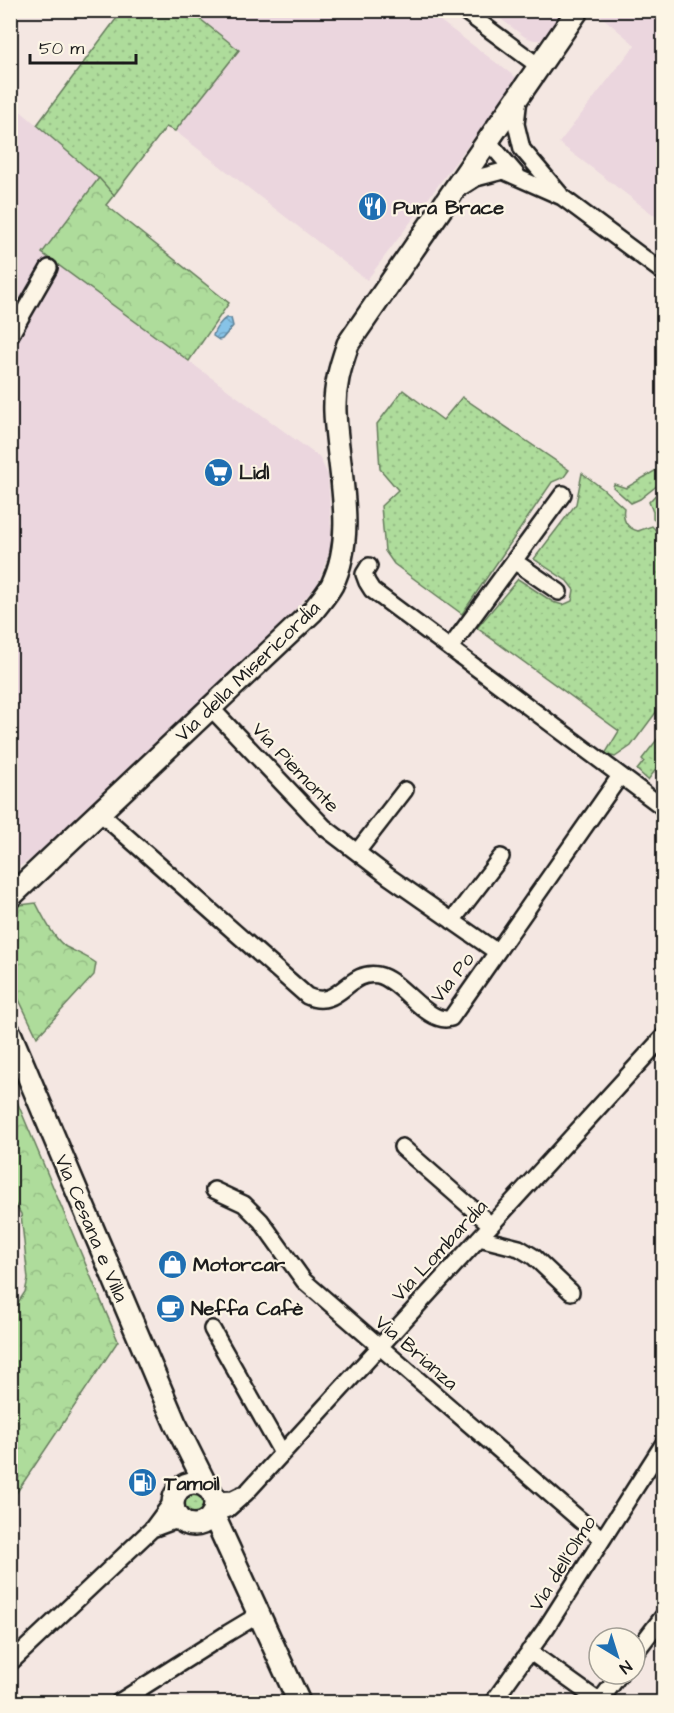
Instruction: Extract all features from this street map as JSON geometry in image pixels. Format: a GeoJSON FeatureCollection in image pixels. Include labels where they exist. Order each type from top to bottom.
{"type":"FeatureCollection","features":[{"type":"Feature","properties":{"kind":"street"},"geometry":{"type":"LineString","coordinates":[[463,10],[540,67]]}},
{"type":"Feature","properties":{"kind":"street","name":"Via della Misericordia"},"geometry":{"type":"LineString","coordinates":[[10,897],[19,883],[99,812],[313,611],[331,588],[339,565],[345,526],[335,410],[338,375],[352,338],[578,10]]}},
{"type":"Feature","properties":{"kind":"street"},"geometry":{"type":"LineString","coordinates":[[519,97],[516,124],[522,149],[562,197]]}},
{"type":"Feature","properties":{"kind":"street"},"geometry":{"type":"LineString","coordinates":[[488,141],[530,158]]}},
{"type":"Feature","properties":{"kind":"street"},"geometry":{"type":"LineString","coordinates":[[488,141],[520,178]]}},
{"type":"Feature","properties":{"kind":"street"},"geometry":{"type":"LineString","coordinates":[[452,193],[476,178],[503,171],[562,197],[663,273]]}},
{"type":"Feature","properties":{"kind":"street"},"geometry":{"type":"LineString","coordinates":[[10,336],[49,268]]}},
{"type":"Feature","properties":{"kind":"street"},"geometry":{"type":"LineString","coordinates":[[450,648],[563,494]]}},
{"type":"Feature","properties":{"kind":"street"},"geometry":{"type":"LineString","coordinates":[[514,561],[560,592]]}},
{"type":"Feature","properties":{"kind":"street"},"geometry":{"type":"LineString","coordinates":[[369,566],[364,574],[372,590],[663,808]]}},
{"type":"Feature","properties":{"kind":"street","name":"Via Piemonte"},"geometry":{"type":"LineString","coordinates":[[210,707],[316,819],[357,852],[497,952]]}},
{"type":"Feature","properties":{"kind":"street","name":"Via Po"},"geometry":{"type":"LineString","coordinates":[[99,812],[307,996],[316,1000],[326,999],[334,996],[359,977],[378,975],[397,985],[423,1009],[445,1020],[451,1018],[620,776]]}},
{"type":"Feature","properties":{"kind":"street"},"geometry":{"type":"LineString","coordinates":[[357,852],[405,790]]}},
{"type":"Feature","properties":{"kind":"street"},"geometry":{"type":"LineString","coordinates":[[452,921],[501,857]]}},
{"type":"Feature","properties":{"kind":"street","name":"Via Cesana e Villa"},"geometry":{"type":"LineString","coordinates":[[10,1033],[176,1423],[181,1453],[196,1505],[232,1556],[300,1702]]}},
{"type":"Feature","properties":{"kind":"street","name":"Via Lombardia"},"geometry":{"type":"LineString","coordinates":[[196,1505],[228,1509],[246,1493],[663,1036]]}},
{"type":"Feature","properties":{"kind":"street"},"geometry":{"type":"LineString","coordinates":[[402,1147],[491,1225]]}},
{"type":"Feature","properties":{"kind":"street","name":"Via Brianza"},"geometry":{"type":"LineString","coordinates":[[214,1190],[244,1204],[261,1221],[304,1281],[602,1539]]}},
{"type":"Feature","properties":{"kind":"street"},"geometry":{"type":"LineString","coordinates":[[479,1238],[519,1248],[534,1257],[571,1292]]}},
{"type":"Feature","properties":{"kind":"street"},"geometry":{"type":"LineString","coordinates":[[212,1329],[282,1453]]}},
{"type":"Feature","properties":{"kind":"street","name":"Via dell'Olmo"},"geometry":{"type":"LineString","coordinates":[[493,1702],[546,1628],[663,1443]]}},
{"type":"Feature","properties":{"kind":"street"},"geometry":{"type":"LineString","coordinates":[[10,1663],[152,1529],[196,1505]]}},
{"type":"Feature","properties":{"kind":"street"},"geometry":{"type":"LineString","coordinates":[[647,1637],[663,1615]]}},
{"type":"Feature","properties":{"kind":"street"},"geometry":{"type":"LineString","coordinates":[[119,1702],[238,1627],[260,1616]]}},
{"type":"Feature","properties":{"kind":"street"},"geometry":{"type":"LineString","coordinates":[[529,1651],[600,1702],[611,1686]]}},
{"type":"Feature","properties":{"kind":"shaded area"},"geometry":{"type":"Polygon","coordinates":[[[190,11],[427,11],[518,79],[367,280],[175,131],[239,50],[190,11]]]}},
{"type":"Feature","properties":{"kind":"shaded area"},"geometry":{"type":"Polygon","coordinates":[[[490,11],[569,11],[554,35],[544,40],[534,40],[525,37],[490,11]]]}},
{"type":"Feature","properties":{"kind":"shaded area"},"geometry":{"type":"Polygon","coordinates":[[[595,11],[663,11],[663,222],[559,143],[635,45],[595,11]]]}},
{"type":"Feature","properties":{"kind":"shaded area"},"geometry":{"type":"Polygon","coordinates":[[[11,103],[99,178],[43,254],[319,457],[328,475],[332,545],[317,585],[290,615],[31,859],[11,872],[11,103]]]}},
{"type":"Feature","properties":{"kind":"green space"},"geometry":{"type":"Polygon","coordinates":[[[122,11],[190,11],[239,50],[175,131],[166,127],[114,195],[98,178],[37,125],[122,11]]]}},
{"type":"Feature","properties":{"kind":"green space"},"geometry":{"type":"Polygon","coordinates":[[[99,178],[114,195],[106,205],[229,303],[189,361],[42,253],[99,178]]]}},
{"type":"Feature","properties":{"kind":"green space"},"geometry":{"type":"Polygon","coordinates":[[[403,390],[443,420],[462,397],[569,470],[564,477],[552,482],[462,614],[394,564],[385,551],[381,506],[398,490],[380,469],[377,424],[403,390]]]}},
{"type":"Feature","properties":{"kind":"green space"},"geometry":{"type":"Polygon","coordinates":[[[663,466],[663,481],[640,499],[631,503],[613,487],[614,484],[626,488],[663,466]]]}},
{"type":"Feature","properties":{"kind":"green space"},"geometry":{"type":"Polygon","coordinates":[[[582,473],[624,508],[626,523],[631,528],[638,531],[652,526],[663,538],[663,703],[631,746],[615,757],[605,754],[619,731],[477,628],[518,579],[553,602],[563,605],[572,601],[574,590],[567,581],[534,559],[576,504],[582,473]]]}},
{"type":"Feature","properties":{"kind":"green space"},"geometry":{"type":"Polygon","coordinates":[[[663,487],[663,527],[653,519],[649,502],[663,487]]]}},
{"type":"Feature","properties":{"kind":"green space"},"geometry":{"type":"Polygon","coordinates":[[[663,732],[663,760],[648,780],[637,770],[644,761],[642,759],[663,732]]]}},
{"type":"Feature","properties":{"kind":"green space"},"geometry":{"type":"Polygon","coordinates":[[[36,903],[49,927],[62,944],[96,963],[94,975],[37,1037],[11,983],[11,913],[20,905],[36,903]]]}},
{"type":"Feature","properties":{"kind":"green space"},"geometry":{"type":"Polygon","coordinates":[[[10,1085],[118,1341],[11,1501],[11,1313],[25,1292],[28,1279],[21,1214],[11,1197],[10,1085]]]}},
{"type":"Feature","properties":{"kind":"green space"},"geometry":{"type":"Polygon","coordinates":[[[195,1493],[203,1497],[207,1505],[203,1513],[195,1517],[187,1513],[183,1505],[187,1497],[195,1493]]]}},
{"type":"Feature","properties":{"kind":"water"},"geometry":{"type":"Polygon","coordinates":[[[226,318],[231,318],[233,326],[219,340],[213,336],[218,326],[226,318]]]}},
{"type":"Feature","properties":{"kind":"place","name":"Pura Brace"},"geometry":{"type":"Point","coordinates":[372,207]}},
{"type":"Feature","properties":{"kind":"place","name":"Lidl"},"geometry":{"type":"Point","coordinates":[218,472]}},
{"type":"Feature","properties":{"kind":"place","name":"Motorcar"},"geometry":{"type":"Point","coordinates":[172,1264]}},
{"type":"Feature","properties":{"kind":"place","name":"Neffa Cafè"},"geometry":{"type":"Point","coordinates":[170,1308]}},
{"type":"Feature","properties":{"kind":"place","name":"Tamoil"},"geometry":{"type":"Point","coordinates":[143,1483]}}]}
